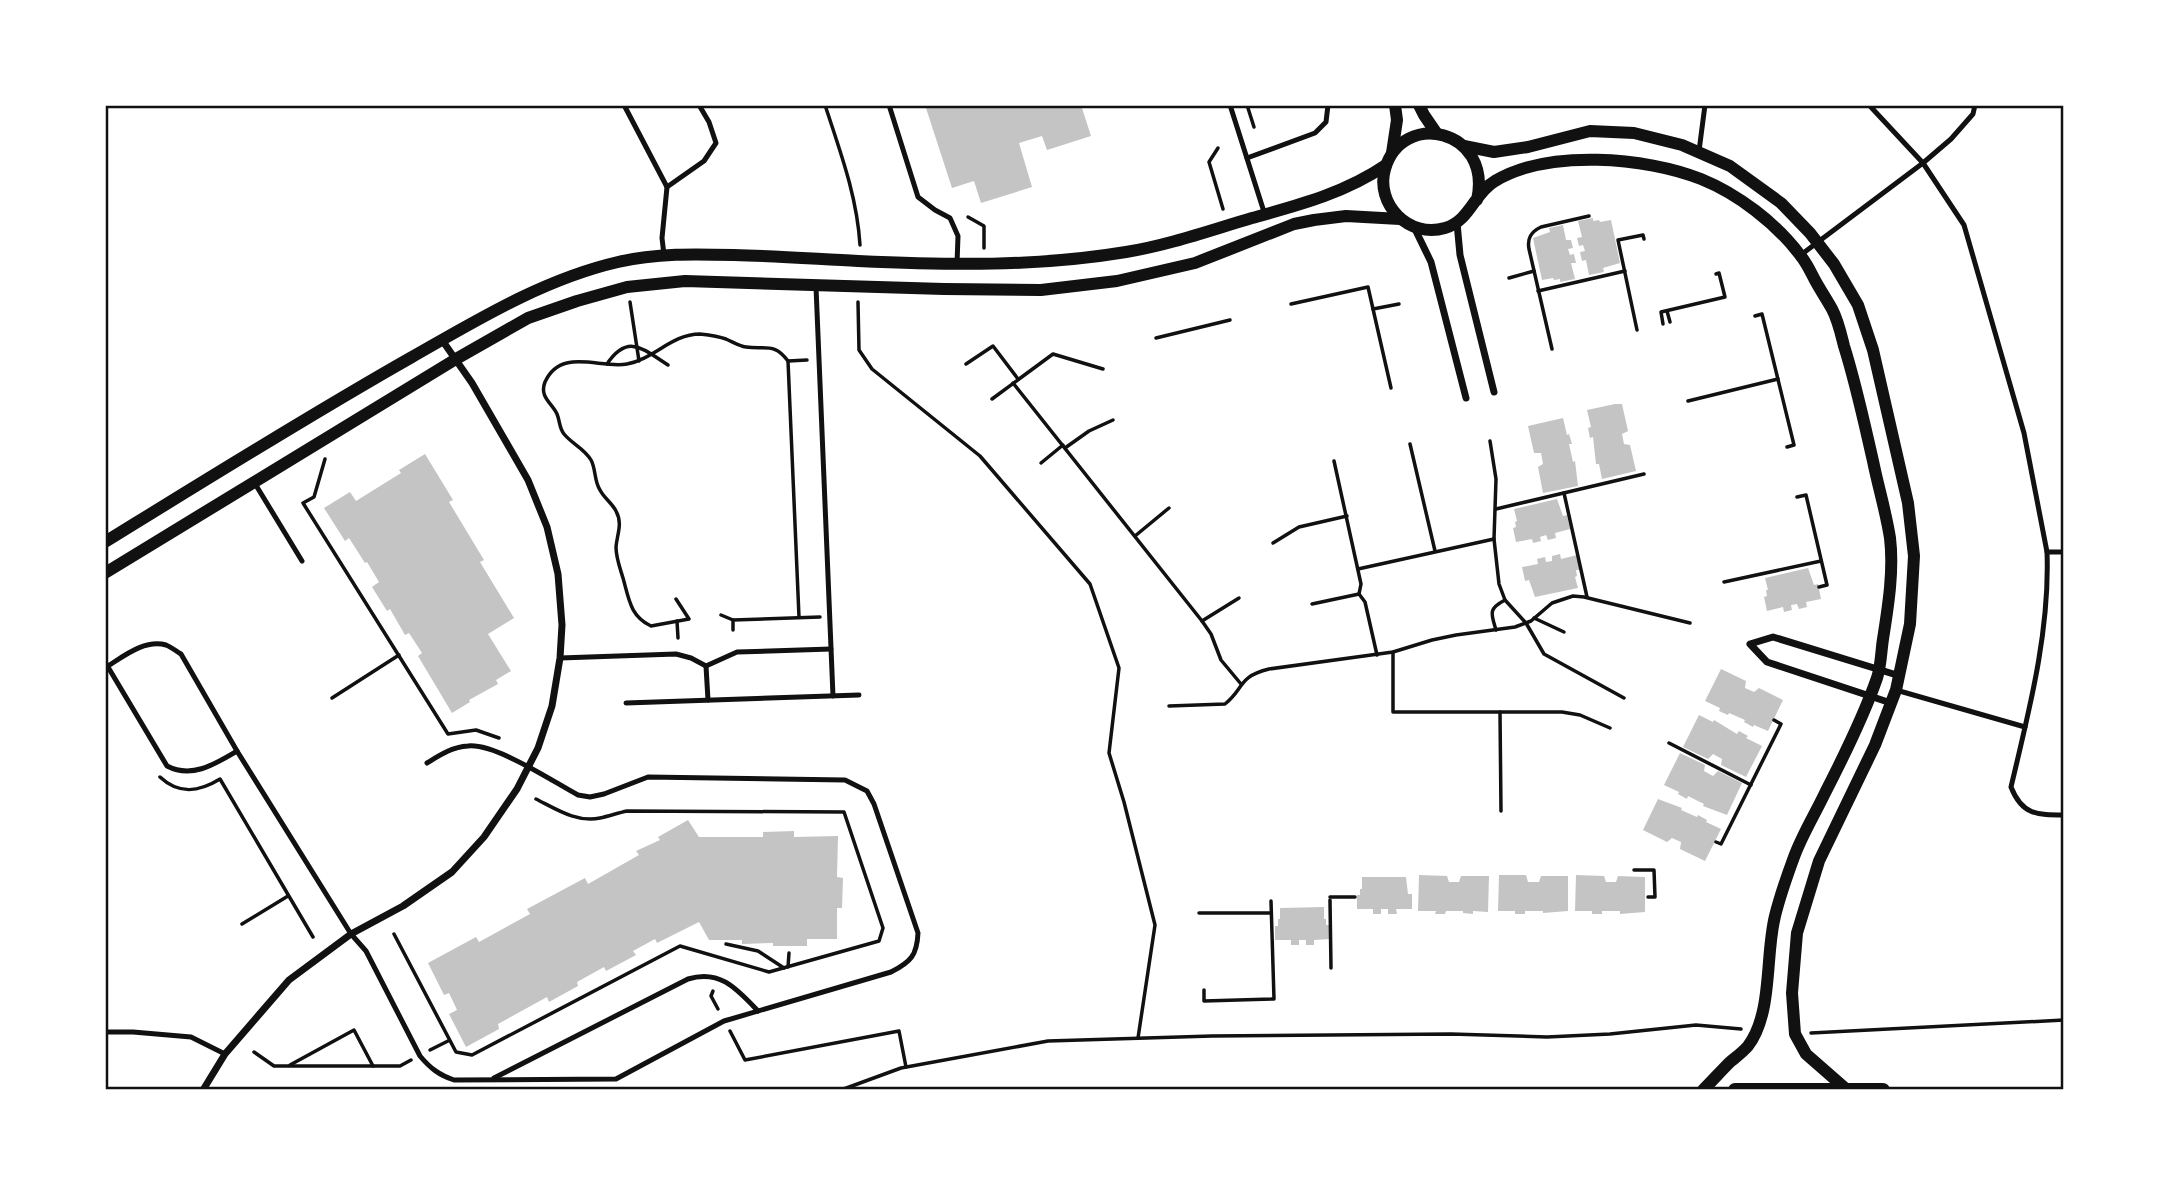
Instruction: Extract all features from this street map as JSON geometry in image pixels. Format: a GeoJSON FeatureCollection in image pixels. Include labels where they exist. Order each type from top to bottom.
{"type":"FeatureCollection","features":[{"type":"Feature","properties":{"kind":"main road"},"geometry":{"type":"LineString","coordinates":[[1735,1090],[1882,1090]]}},
{"type":"Feature","properties":{"kind":"street"},"geometry":{"type":"LineString","coordinates":[[1395,105],[1397,120],[1392,153],[1383,179],[1384,194],[1390,208],[1400,219],[1413,227],[1443,229],[1457,223],[1469,213],[1492,182],[1531,166],[1575,159],[1639,162],[1701,179],[1754,208],[1801,255],[1834,312],[1856,382],[1890,540],[1889,598],[1879,669],[1848,749],[1796,851],[1774,918],[1762,1017],[1748,1045],[1703,1090]]}},
{"type":"Feature","properties":{"kind":"street"},"geometry":{"type":"LineString","coordinates":[[1419,105],[1437,134]]}},
{"type":"Feature","properties":{"kind":"street"},"geometry":{"type":"LineString","coordinates":[[1464,146],[1494,152],[1528,147],[1590,131],[1634,132],[1682,145],[1730,166],[1781,203],[1834,264],[1858,305],[1873,350],[1908,503],[1914,556],[1910,624],[1901,676],[1875,745],[1819,861],[1797,933],[1792,993],[1795,1034],[1806,1054],[1846,1089]]}},
{"type":"Feature","properties":{"kind":"street"},"geometry":{"type":"LineString","coordinates":[[1392,153],[1412,137],[1425,134],[1437,134],[1456,140],[1473,158],[1479,171],[1477,200]]}},
{"type":"Feature","properties":{"kind":"street"},"geometry":{"type":"LineString","coordinates":[[105,542],[332,403],[442,340],[530,293],[583,271],[619,261],[664,254],[779,256],[957,265],[1062,261],[1129,252],[1265,215],[1324,197],[1366,179],[1386,165]]}},
{"type":"Feature","properties":{"kind":"street"},"geometry":{"type":"LineString","coordinates":[[105,573],[528,318],[627,287],[685,281],[1041,290],[1117,281],[1195,263],[1294,224],[1314,220],[1346,216],[1400,219]]}},
{"type":"Feature","properties":{"kind":"street"},"geometry":{"type":"LineString","coordinates":[[1457,223],[1460,255],[1494,392]]}},
{"type":"Feature","properties":{"kind":"street"},"geometry":{"type":"LineString","coordinates":[[1413,227],[1431,262],[1466,398]]}},
{"type":"Feature","properties":{"kind":"street"},"geometry":{"type":"LineString","coordinates":[[203,1090],[225,1054],[289,980],[351,934],[403,906],[452,872],[484,837],[517,789],[538,748],[551,706],[560,658],[562,625],[558,574],[547,527],[528,480],[442,340]]}},
{"type":"Feature","properties":{"kind":"street"},"geometry":{"type":"LineString","coordinates":[[1891,703],[1766,662],[1750,644],[1773,637],[1901,676]]}},
{"type":"Feature","properties":{"kind":"lane"},"geometry":{"type":"LineString","coordinates":[[624,105],[667,187],[664,254]]}},
{"type":"Feature","properties":{"kind":"lane"},"geometry":{"type":"LineString","coordinates":[[667,187],[705,161],[716,143],[709,122],[699,105]]}},
{"type":"Feature","properties":{"kind":"lane"},"geometry":{"type":"LineString","coordinates":[[889,105],[918,197],[950,218],[958,236],[957,265]]}},
{"type":"Feature","properties":{"kind":"lane"},"geometry":{"type":"LineString","coordinates":[[1230,105],[1265,215]]}},
{"type":"Feature","properties":{"kind":"lane"},"geometry":{"type":"LineString","coordinates":[[1247,158],[1315,133],[1326,122],[1328,105]]}},
{"type":"Feature","properties":{"kind":"lane"},"geometry":{"type":"LineString","coordinates":[[1699,152],[1704,105]]}},
{"type":"Feature","properties":{"kind":"lane"},"geometry":{"type":"LineString","coordinates":[[1869,105],[1923,163],[1964,225],[2024,433],[2047,552],[2048,584],[2038,661],[2011,787],[2016,800],[2024,808],[2040,815],[2064,815]]}},
{"type":"Feature","properties":{"kind":"lane"},"geometry":{"type":"LineString","coordinates":[[1801,255],[1951,139],[1973,114],[1975,105]]}},
{"type":"Feature","properties":{"kind":"lane"},"geometry":{"type":"LineString","coordinates":[[816,284],[833,696]]}},
{"type":"Feature","properties":{"kind":"lane"},"geometry":{"type":"LineString","coordinates":[[254,482],[302,561]]}},
{"type":"Feature","properties":{"kind":"lane"},"geometry":{"type":"LineString","coordinates":[[2047,552],[2064,552]]}},
{"type":"Feature","properties":{"kind":"lane"},"geometry":{"type":"LineString","coordinates":[[237,751],[215,765],[190,772],[176,771],[167,766],[106,664],[148,644],[166,645],[181,654],[237,751],[351,934],[366,951],[420,1056],[441,1076],[454,1080],[616,1079],[724,1021],[891,972],[906,965],[918,946],[918,933],[874,804],[867,791],[845,780],[648,777],[590,797],[579,795],[484,746],[453,748],[427,763]]}},
{"type":"Feature","properties":{"kind":"lane"},"geometry":{"type":"LineString","coordinates":[[706,666],[737,652],[831,649]]}},
{"type":"Feature","properties":{"kind":"lane"},"geometry":{"type":"LineString","coordinates":[[560,658],[676,654],[706,666]]}},
{"type":"Feature","properties":{"kind":"lane"},"geometry":{"type":"LineString","coordinates":[[706,666],[708,700]]}},
{"type":"Feature","properties":{"kind":"lane"},"geometry":{"type":"LineString","coordinates":[[1896,690],[2025,727]]}},
{"type":"Feature","properties":{"kind":"lane"},"geometry":{"type":"LineString","coordinates":[[626,703],[859,695]]}},
{"type":"Feature","properties":{"kind":"lane"},"geometry":{"type":"LineString","coordinates":[[491,1079],[700,975],[726,982],[758,1011]]}},
{"type":"Feature","properties":{"kind":"lane"},"geometry":{"type":"LineString","coordinates":[[105,1032],[191,1037],[225,1054]]}},
{"type":"Feature","properties":{"kind":"path"},"geometry":{"type":"LineString","coordinates":[[825,105],[858,216],[860,245]]}},
{"type":"Feature","properties":{"kind":"path"},"geometry":{"type":"LineString","coordinates":[[1247,105],[1254,127]]}},
{"type":"Feature","properties":{"kind":"path"},"geometry":{"type":"LineString","coordinates":[[1218,148],[1209,162],[1223,209]]}},
{"type":"Feature","properties":{"kind":"path"},"geometry":{"type":"LineString","coordinates":[[1552,349],[1528,243],[1531,234],[1541,228],[1589,216]]}},
{"type":"Feature","properties":{"kind":"path"},"geometry":{"type":"LineString","coordinates":[[968,217],[984,226],[984,250]]}},
{"type":"Feature","properties":{"kind":"path"},"geometry":{"type":"LineString","coordinates":[[1637,330],[1618,240],[1643,234],[1644,239]]}},
{"type":"Feature","properties":{"kind":"path"},"geometry":{"type":"LineString","coordinates":[[1509,278],[1534,271]]}},
{"type":"Feature","properties":{"kind":"path"},"geometry":{"type":"LineString","coordinates":[[1538,291],[1625,271]]}},
{"type":"Feature","properties":{"kind":"path"},"geometry":{"type":"LineString","coordinates":[[1663,324],[1661,312],[1725,297],[1719,273],[1716,274]]}},
{"type":"Feature","properties":{"kind":"path"},"geometry":{"type":"LineString","coordinates":[[1291,304],[1368,287],[1391,388]]}},
{"type":"Feature","properties":{"kind":"path"},"geometry":{"type":"LineString","coordinates":[[630,302],[639,361]]}},
{"type":"Feature","properties":{"kind":"path"},"geometry":{"type":"LineString","coordinates":[[858,302],[859,350],[872,369],[980,456],[1090,584],[1119,668],[1109,753],[1155,925],[1138,1038]]}},
{"type":"Feature","properties":{"kind":"path"},"geometry":{"type":"LineString","coordinates":[[1373,309],[1399,304]]}},
{"type":"Feature","properties":{"kind":"path"},"geometry":{"type":"LineString","coordinates":[[1667,311],[1670,322]]}},
{"type":"Feature","properties":{"kind":"path"},"geometry":{"type":"LineString","coordinates":[[1755,316],[1762,314],[1778,379],[1794,445],[1787,447]]}},
{"type":"Feature","properties":{"kind":"path"},"geometry":{"type":"LineString","coordinates":[[1156,338],[1230,320]]}},
{"type":"Feature","properties":{"kind":"path"},"geometry":{"type":"LineString","coordinates":[[676,599],[689,618],[651,626],[637,617],[631,607],[616,552],[620,521],[617,511],[600,491],[590,458],[583,449],[565,436],[556,412],[545,399],[544,384],[550,374],[569,362],[621,365],[639,361],[673,341],[697,334],[721,337],[747,347],[770,347],[782,353],[788,361],[799,617]]}},
{"type":"Feature","properties":{"kind":"path"},"geometry":{"type":"LineString","coordinates":[[607,364],[619,349],[637,346],[667,365]]}},
{"type":"Feature","properties":{"kind":"path"},"geometry":{"type":"LineString","coordinates":[[966,364],[993,346],[1019,379]]}},
{"type":"Feature","properties":{"kind":"path"},"geometry":{"type":"LineString","coordinates":[[992,399],[1053,354],[1102,369]]}},
{"type":"Feature","properties":{"kind":"path"},"geometry":{"type":"LineString","coordinates":[[788,361],[819,360]]}},
{"type":"Feature","properties":{"kind":"path"},"geometry":{"type":"LineString","coordinates":[[1688,401],[1778,379]]}},
{"type":"Feature","properties":{"kind":"path"},"geometry":{"type":"LineString","coordinates":[[1013,383],[1202,621],[1211,634],[1221,660],[1241,684]]}},
{"type":"Feature","properties":{"kind":"path"},"geometry":{"type":"LineString","coordinates":[[1041,463],[1089,431],[1112,420]]}},
{"type":"Feature","properties":{"kind":"path"},"geometry":{"type":"LineString","coordinates":[[1490,441],[1496,479],[1494,538],[1499,584],[1505,600],[1527,623],[1544,654],[1624,698]]}},
{"type":"Feature","properties":{"kind":"path"},"geometry":{"type":"LineString","coordinates":[[1410,444],[1435,551]]}},
{"type":"Feature","properties":{"kind":"path"},"geometry":{"type":"LineString","coordinates":[[325,458],[314,497],[303,503],[448,734],[476,730],[506,741]]}},
{"type":"Feature","properties":{"kind":"path"},"geometry":{"type":"LineString","coordinates":[[1334,461],[1361,584],[1359,594],[1365,602],[1377,655]]}},
{"type":"Feature","properties":{"kind":"path"},"geometry":{"type":"LineString","coordinates":[[1496,509],[1644,474]]}},
{"type":"Feature","properties":{"kind":"path"},"geometry":{"type":"LineString","coordinates":[[1564,493],[1587,597]]}},
{"type":"Feature","properties":{"kind":"path"},"geometry":{"type":"LineString","coordinates":[[1797,497],[1806,495],[1827,585],[1819,587]]}},
{"type":"Feature","properties":{"kind":"path"},"geometry":{"type":"LineString","coordinates":[[1135,536],[1169,508]]}},
{"type":"Feature","properties":{"kind":"path"},"geometry":{"type":"LineString","coordinates":[[1273,543],[1299,527],[1347,516]]}},
{"type":"Feature","properties":{"kind":"path"},"geometry":{"type":"LineString","coordinates":[[1358,569],[1494,538]]}},
{"type":"Feature","properties":{"kind":"path"},"geometry":{"type":"LineString","coordinates":[[1724,582],[1821,561]]}},
{"type":"Feature","properties":{"kind":"path"},"geometry":{"type":"LineString","coordinates":[[1312,604],[1359,594]]}},
{"type":"Feature","properties":{"kind":"path"},"geometry":{"type":"LineString","coordinates":[[1169,706],[1220,706],[1230,700],[1241,684],[1257,672],[1269,669],[1377,655],[1432,640],[1527,623],[1552,603],[1573,596],[1587,597],[1690,623]]}},
{"type":"Feature","properties":{"kind":"path"},"geometry":{"type":"LineString","coordinates":[[1202,621],[1239,597]]}},
{"type":"Feature","properties":{"kind":"path"},"geometry":{"type":"LineString","coordinates":[[1496,630],[1492,610],[1505,600]]}},
{"type":"Feature","properties":{"kind":"path"},"geometry":{"type":"LineString","coordinates":[[722,615],[733,620],[829,617]]}},
{"type":"Feature","properties":{"kind":"path"},"geometry":{"type":"LineString","coordinates":[[1534,618],[1564,632]]}},
{"type":"Feature","properties":{"kind":"path"},"geometry":{"type":"LineString","coordinates":[[733,620],[733,630]]}},
{"type":"Feature","properties":{"kind":"path"},"geometry":{"type":"LineString","coordinates":[[677,621],[678,638]]}},
{"type":"Feature","properties":{"kind":"path"},"geometry":{"type":"LineString","coordinates":[[1393,652],[1393,712],[1572,713],[1610,728]]}},
{"type":"Feature","properties":{"kind":"path"},"geometry":{"type":"LineString","coordinates":[[332,698],[399,656]]}},
{"type":"Feature","properties":{"kind":"path"},"geometry":{"type":"LineString","coordinates":[[1500,712],[1502,811]]}},
{"type":"Feature","properties":{"kind":"path"},"geometry":{"type":"LineString","coordinates":[[1716,842],[1721,844],[1781,724],[1774,720]]}},
{"type":"Feature","properties":{"kind":"path"},"geometry":{"type":"LineString","coordinates":[[1669,743],[1751,785]]}},
{"type":"Feature","properties":{"kind":"path"},"geometry":{"type":"LineString","coordinates":[[157,774],[181,790],[200,789],[220,779],[313,937]]}},
{"type":"Feature","properties":{"kind":"path"},"geometry":{"type":"LineString","coordinates":[[394,934],[456,1052],[472,1055],[680,946],[769,972],[879,941],[883,928],[844,812],[627,811],[588,819],[566,814],[536,799]]}},
{"type":"Feature","properties":{"kind":"path"},"geometry":{"type":"LineString","coordinates":[[1634,870],[1654,870],[1655,897],[1648,897]]}},
{"type":"Feature","properties":{"kind":"path"},"geometry":{"type":"LineString","coordinates":[[243,924],[288,897]]}},
{"type":"Feature","properties":{"kind":"path"},"geometry":{"type":"LineString","coordinates":[[1331,968],[1330,899],[1354,897]]}},
{"type":"Feature","properties":{"kind":"path"},"geometry":{"type":"LineString","coordinates":[[1204,990],[1204,1001],[1274,999],[1271,901]]}},
{"type":"Feature","properties":{"kind":"path"},"geometry":{"type":"LineString","coordinates":[[1199,913],[1271,913]]}},
{"type":"Feature","properties":{"kind":"path"},"geometry":{"type":"LineString","coordinates":[[726,944],[758,951],[786,967]]}},
{"type":"Feature","properties":{"kind":"path"},"geometry":{"type":"LineString","coordinates":[[786,967],[789,953]]}},
{"type":"Feature","properties":{"kind":"path"},"geometry":{"type":"LineString","coordinates":[[723,959],[711,996],[745,1060],[899,1031],[906,1067]]}},
{"type":"Feature","properties":{"kind":"path"},"geometry":{"type":"LineString","coordinates":[[1810,1033],[2064,1020]]}},
{"type":"Feature","properties":{"kind":"path"},"geometry":{"type":"LineString","coordinates":[[841,1090],[906,1067],[1048,1041],[1438,1034],[1547,1037],[1611,1034],[1696,1025],[1745,1030]]}},
{"type":"Feature","properties":{"kind":"path"},"geometry":{"type":"LineString","coordinates":[[288,1066],[354,1030],[373,1066]]}},
{"type":"Feature","properties":{"kind":"path"},"geometry":{"type":"LineString","coordinates":[[254,1052],[274,1066],[400,1066],[449,1040]]}},
{"type":"Feature","properties":{"kind":"building"},"geometry":{"type":"Polygon","coordinates":[[[925,105],[1081,105],[1091,136],[1047,150],[1042,136],[1019,143],[1032,187],[981,203],[974,181],[952,188],[925,105]]]}},
{"type":"Feature","properties":{"kind":"building"},"geometry":{"type":"Polygon","coordinates":[[[1593,218],[1593,221],[1600,222],[1611,220],[1620,263],[1603,268],[1604,272],[1589,275],[1586,260],[1582,261],[1580,252],[1585,251],[1583,245],[1579,246],[1577,238],[1582,237],[1578,221],[1593,218]]]}},
{"type":"Feature","properties":{"kind":"building"},"geometry":{"type":"Polygon","coordinates":[[[1563,225],[1566,240],[1571,240],[1573,248],[1568,249],[1570,255],[1574,254],[1576,263],[1571,263],[1575,279],[1560,282],[1560,279],[1553,278],[1542,280],[1533,238],[1550,232],[1549,228],[1563,225]]]}},
{"type":"Feature","properties":{"kind":"building"},"geometry":{"type":"Polygon","coordinates":[[[1622,404],[1628,431],[1622,434],[1624,444],[1630,445],[1636,471],[1602,479],[1599,464],[1596,464],[1593,437],[1590,438],[1588,428],[1591,427],[1587,410],[1622,404]]]}},
{"type":"Feature","properties":{"kind":"building"},"geometry":{"type":"Polygon","coordinates":[[[1563,418],[1572,444],[1569,444],[1573,462],[1575,461],[1578,486],[1543,493],[1538,467],[1543,464],[1541,453],[1534,453],[1528,426],[1563,418]]]}},
{"type":"Feature","properties":{"kind":"building"},"geometry":{"type":"Polygon","coordinates":[[[425,454],[453,500],[449,502],[484,560],[480,562],[514,618],[488,634],[511,671],[496,680],[498,684],[452,713],[418,656],[422,653],[409,633],[405,635],[390,609],[387,611],[372,587],[379,582],[367,562],[365,563],[349,538],[345,541],[324,508],[350,492],[356,501],[401,473],[399,470],[425,454]]]}},
{"type":"Feature","properties":{"kind":"building"},"geometry":{"type":"Polygon","coordinates":[[[1557,499],[1563,516],[1567,515],[1570,529],[1555,533],[1556,538],[1548,540],[1546,535],[1540,537],[1541,541],[1533,543],[1532,539],[1516,542],[1513,528],[1516,527],[1517,521],[1514,509],[1557,499]]]}},
{"type":"Feature","properties":{"kind":"building"},"geometry":{"type":"Polygon","coordinates":[[[1560,554],[1561,559],[1577,555],[1580,570],[1576,570],[1575,577],[1578,588],[1535,597],[1529,580],[1525,581],[1522,567],[1538,564],[1537,559],[1545,557],[1546,562],[1552,561],[1552,556],[1560,554]]]}},
{"type":"Feature","properties":{"kind":"building"},"geometry":{"type":"Polygon","coordinates":[[[1808,568],[1814,585],[1818,584],[1821,599],[1806,602],[1807,607],[1799,609],[1797,604],[1791,605],[1792,610],[1784,612],[1783,607],[1767,611],[1764,597],[1767,596],[1768,590],[1765,578],[1808,568]]]}},
{"type":"Feature","properties":{"kind":"building"},"geometry":{"type":"Polygon","coordinates":[[[1721,669],[1746,681],[1745,688],[1754,692],[1759,688],[1783,700],[1768,731],[1719,711],[1720,708],[1705,701],[1721,669]]]}},
{"type":"Feature","properties":{"kind":"building"},"geometry":{"type":"Polygon","coordinates":[[[1699,715],[1713,722],[1714,720],[1737,734],[1739,731],[1762,746],[1746,777],[1721,765],[1722,759],[1713,754],[1708,759],[1683,747],[1699,715]]]}},
{"type":"Feature","properties":{"kind":"building"},"geometry":{"type":"Polygon","coordinates":[[[1680,753],[1705,765],[1704,771],[1713,776],[1718,771],[1742,783],[1727,815],[1703,806],[1704,804],[1688,796],[1687,799],[1664,785],[1680,753]]]}},
{"type":"Feature","properties":{"kind":"building"},"geometry":{"type":"Polygon","coordinates":[[[1658,799],[1697,817],[1698,815],[1721,829],[1705,861],[1680,849],[1681,842],[1672,838],[1667,842],[1643,830],[1658,799]]]}},
{"type":"Feature","properties":{"kind":"building"},"geometry":{"type":"Polygon","coordinates":[[[688,820],[699,837],[763,837],[763,832],[794,831],[794,837],[838,836],[837,877],[843,878],[842,908],[837,908],[837,939],[807,939],[807,946],[709,940],[699,922],[657,943],[655,939],[633,951],[636,955],[606,971],[604,967],[549,1002],[547,997],[498,1024],[499,1029],[466,1047],[449,1014],[457,1010],[449,993],[444,995],[428,963],[476,937],[479,942],[530,914],[527,909],[585,878],[588,884],[639,855],[636,851],[660,840],[658,837],[688,820]]]}},
{"type":"Feature","properties":{"kind":"building"},"geometry":{"type":"Polygon","coordinates":[[[1419,875],[1447,876],[1449,882],[1459,882],[1461,876],[1489,876],[1488,912],[1473,911],[1473,914],[1446,911],[1445,914],[1435,914],[1436,911],[1418,911],[1419,875]]]}},
{"type":"Feature","properties":{"kind":"building"},"geometry":{"type":"Polygon","coordinates":[[[1499,875],[1526,875],[1528,882],[1539,882],[1541,876],[1568,876],[1568,911],[1525,911],[1525,914],[1515,914],[1515,911],[1498,911],[1499,875]]]}},
{"type":"Feature","properties":{"kind":"building"},"geometry":{"type":"Polygon","coordinates":[[[1576,875],[1604,876],[1606,882],[1616,882],[1618,876],[1645,877],[1645,912],[1620,914],[1620,911],[1602,911],[1602,914],[1592,914],[1592,911],[1575,911],[1576,875]]]}},
{"type":"Feature","properties":{"kind":"building"},"geometry":{"type":"Polygon","coordinates":[[[1362,877],[1406,877],[1408,894],[1412,894],[1412,909],[1396,909],[1397,914],[1388,914],[1388,909],[1381,909],[1381,914],[1373,914],[1373,909],[1357,909],[1357,895],[1360,895],[1362,889],[1362,877]]]}},
{"type":"Feature","properties":{"kind":"building"},"geometry":{"type":"Polygon","coordinates":[[[1324,907],[1326,925],[1330,925],[1330,939],[1314,940],[1314,945],[1306,945],[1306,940],[1299,940],[1299,945],[1291,945],[1291,940],[1275,940],[1275,926],[1278,926],[1280,919],[1280,908],[1324,907]]]}}]}
